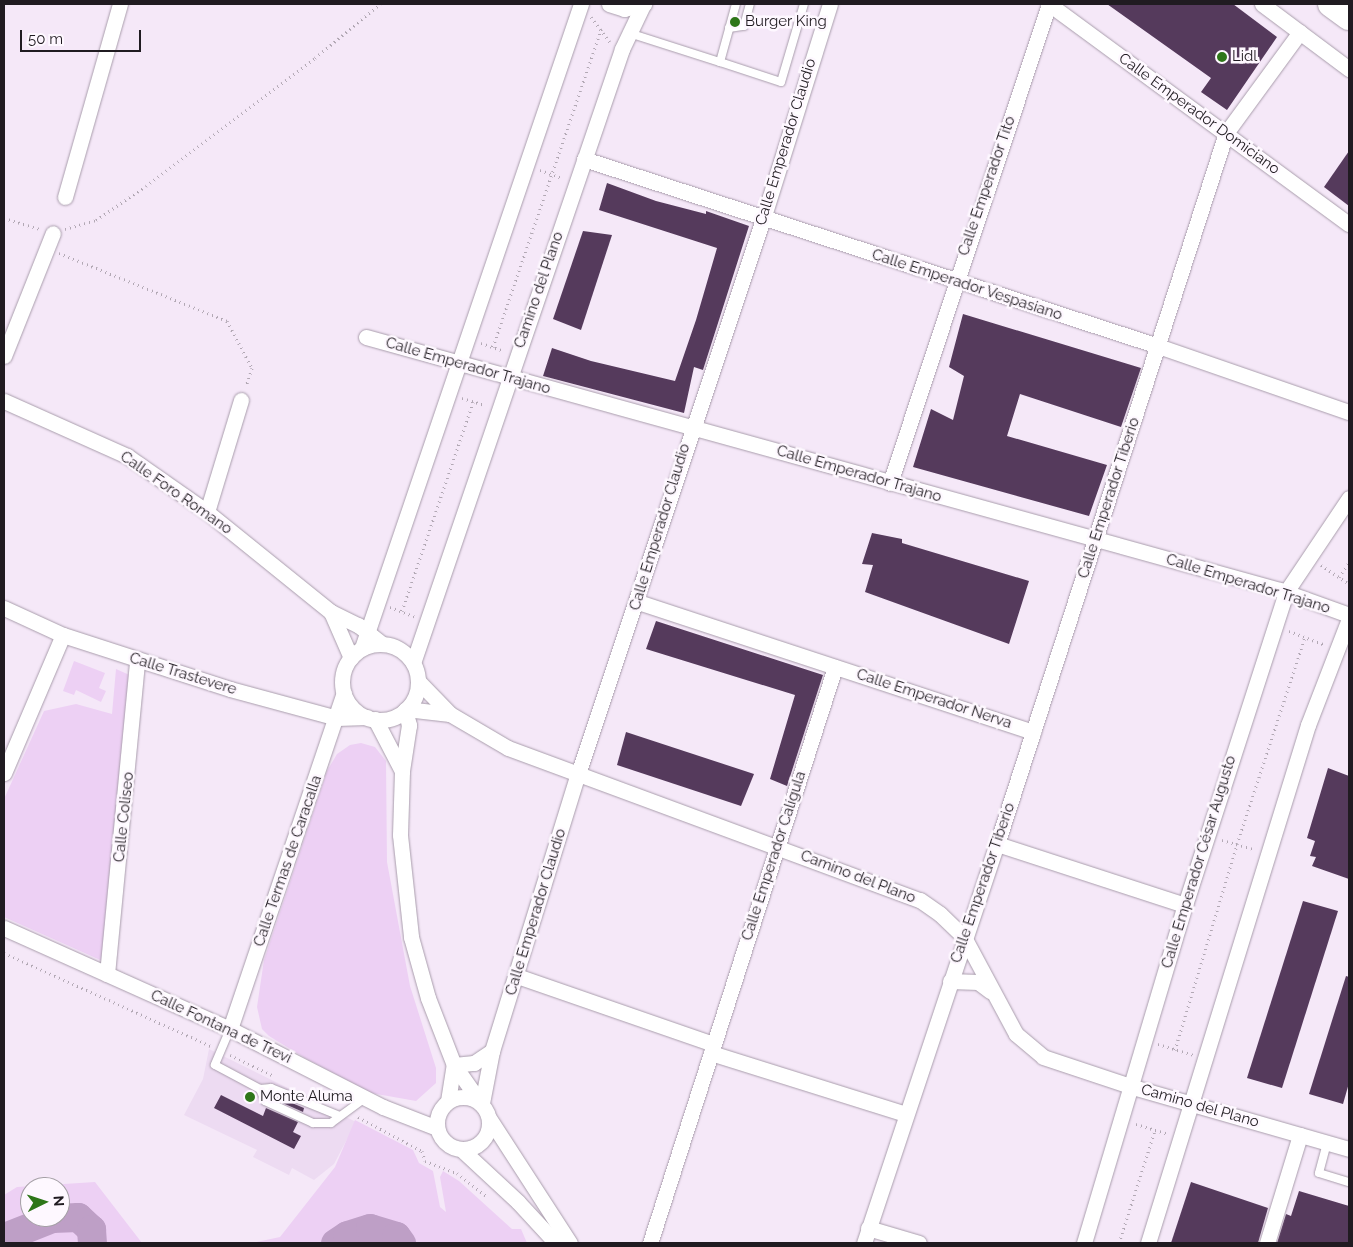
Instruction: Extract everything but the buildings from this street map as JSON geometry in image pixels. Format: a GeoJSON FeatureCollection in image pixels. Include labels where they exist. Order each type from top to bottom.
{"type":"FeatureCollection","features":[{"type":"Feature","properties":{"kind":"highway"},"geometry":{"type":"LineString","coordinates":[[1331,4],[1349,17]]}},
{"type":"Feature","properties":{"kind":"street"},"geometry":{"type":"LineString","coordinates":[[65,197],[120,4]]}},
{"type":"Feature","properties":{"kind":"street"},"geometry":{"type":"LineString","coordinates":[[609,4],[624,9],[644,4]]}},
{"type":"Feature","properties":{"kind":"street","name":"Camino del Plano"},"geometry":{"type":"LineString","coordinates":[[412,663],[622,50],[644,4]]}},
{"type":"Feature","properties":{"kind":"street","name":"Calle Emperador Claudio"},"geometry":{"type":"LineString","coordinates":[[481,1103],[492,1051],[517,976],[578,774],[638,602],[692,426],[763,219],[830,4]]}},
{"type":"Feature","properties":{"kind":"street","name":"Calle Emperador Domiciano"},"geometry":{"type":"LineString","coordinates":[[1049,4],[1349,224]]}},
{"type":"Feature","properties":{"kind":"street","name":"Calle Emperador Tito"},"geometry":{"type":"LineString","coordinates":[[890,483],[955,282],[1049,4]]}},
{"type":"Feature","properties":{"kind":"street"},"geometry":{"type":"LineString","coordinates":[[1262,4],[1349,68]]}},
{"type":"Feature","properties":{"kind":"street"},"geometry":{"type":"LineString","coordinates":[[362,648],[456,364],[581,5]]}},
{"type":"Feature","properties":{"kind":"street","name":"Calle Emperador Tiberio"},"geometry":{"type":"LineString","coordinates":[[864,1243],[964,937],[997,844],[1226,134],[1300,32]]}},
{"type":"Feature","properties":{"kind":"street","name":"Calle Emperador Vespasiano"},"geometry":{"type":"LineString","coordinates":[[584,159],[955,282],[1158,346],[1349,412]]}},
{"type":"Feature","properties":{"kind":"street"},"geometry":{"type":"LineString","coordinates":[[4,356],[53,233]]}},
{"type":"Feature","properties":{"kind":"street","name":"Calle Emperador Trajano"},"geometry":{"type":"LineString","coordinates":[[366,337],[508,379],[692,426],[890,483],[1286,592],[1349,617]]}},
{"type":"Feature","properties":{"kind":"street","name":"Calle Foro Romano"},"geometry":{"type":"LineString","coordinates":[[4,400],[127,456],[208,512],[331,612],[367,631],[382,644]]}},
{"type":"Feature","properties":{"kind":"street"},"geometry":{"type":"LineString","coordinates":[[208,512],[241,400]]}},
{"type":"Feature","properties":{"kind":"street","name":"Calle Emperador César Augusto"},"geometry":{"type":"LineString","coordinates":[[1084,1243],[1133,1087],[1206,836],[1286,592],[1349,498]]}},
{"type":"Feature","properties":{"kind":"street"},"geometry":{"type":"LineString","coordinates":[[638,602],[836,667]]}},
{"type":"Feature","properties":{"kind":"street","name":"Calle Trastevere"},"geometry":{"type":"LineString","coordinates":[[4,608],[63,635],[137,660],[337,718],[371,718]]}},
{"type":"Feature","properties":{"kind":"street","name":"Calle Foro Romano"},"geometry":{"type":"LineString","coordinates":[[331,612],[350,658]]}},
{"type":"Feature","properties":{"kind":"street"},"geometry":{"type":"LineString","coordinates":[[1148,1243],[1267,852],[1308,725],[1349,617]]}},
{"type":"Feature","properties":{"kind":"street"},"geometry":{"type":"LineString","coordinates":[[4,772],[63,635]]}},
{"type":"Feature","properties":{"kind":"street"},"geometry":{"type":"LineString","coordinates":[[382,644],[396,648],[412,663],[418,681],[415,696],[405,710],[390,718],[371,718],[353,708],[344,693],[343,674],[350,658],[362,648],[382,644]]}},
{"type":"Feature","properties":{"kind":"street","name":"Calle Coliseo"},"geometry":{"type":"LineString","coordinates":[[107,974],[137,660]]}},
{"type":"Feature","properties":{"kind":"street","name":"Calle Emperador Nerva"},"geometry":{"type":"LineString","coordinates":[[836,667],[1033,732]]}},
{"type":"Feature","properties":{"kind":"street","name":"Calle Emperador Calígula"},"geometry":{"type":"LineString","coordinates":[[650,1243],[836,667]]}},
{"type":"Feature","properties":{"kind":"street","name":"Camino del Plano"},"geometry":{"type":"LineString","coordinates":[[418,681],[450,714],[508,748],[920,900],[940,914],[964,937],[1016,1034],[1043,1057],[1133,1087],[1192,1102],[1349,1149]]}},
{"type":"Feature","properties":{"kind":"street","name":"Calle Termas de Caracalla"},"geometry":{"type":"LineString","coordinates":[[230,1029],[344,693]]}},
{"type":"Feature","properties":{"kind":"street"},"geometry":{"type":"LineString","coordinates":[[405,710],[409,725],[402,771],[401,855],[411,937],[428,998],[454,1065],[481,1103],[570,1243]]}},
{"type":"Feature","properties":{"kind":"street","name":"Camino del Plano"},"geometry":{"type":"LineString","coordinates":[[405,710],[450,714]]}},
{"type":"Feature","properties":{"kind":"street"},"geometry":{"type":"LineString","coordinates":[[371,718],[402,771]]}},
{"type":"Feature","properties":{"kind":"street"},"geometry":{"type":"LineString","coordinates":[[997,844],[1185,905]]}},
{"type":"Feature","properties":{"kind":"street","name":"Calle Fontana de Trevi"},"geometry":{"type":"LineString","coordinates":[[4,928],[230,1029],[365,1098],[437,1128]]}},
{"type":"Feature","properties":{"kind":"street"},"geometry":{"type":"LineString","coordinates":[[517,976],[712,1048],[906,1114]]}},
{"type":"Feature","properties":{"kind":"street","name":"Calle Emperador Tiberio"},"geometry":{"type":"LineString","coordinates":[[950,981],[978,982],[992,992]]}},
{"type":"Feature","properties":{"kind":"street"},"geometry":{"type":"LineString","coordinates":[[454,1065],[474,1063],[492,1051]]}},
{"type":"Feature","properties":{"kind":"street"},"geometry":{"type":"LineString","coordinates":[[448,1101],[454,1065]]}},
{"type":"Feature","properties":{"kind":"street"},"geometry":{"type":"LineString","coordinates":[[481,1103],[464,1096],[448,1101],[438,1112],[437,1128],[445,1142],[461,1149],[518,1202],[556,1243]]}},
{"type":"Feature","properties":{"kind":"street"},"geometry":{"type":"LineString","coordinates":[[461,1149],[476,1146],[483,1140],[489,1118]]}},
{"type":"Feature","properties":{"kind":"street"},"geometry":{"type":"LineString","coordinates":[[1267,1243],[1300,1135]]}},
{"type":"Feature","properties":{"kind":"street"},"geometry":{"type":"LineString","coordinates":[[868,1228],[919,1243]]}},
{"type":"Feature","properties":{"kind":"lane"},"geometry":{"type":"LineString","coordinates":[[720,62],[736,4]]}},
{"type":"Feature","properties":{"kind":"lane"},"geometry":{"type":"LineString","coordinates":[[729,28],[744,26],[750,4]]}},
{"type":"Feature","properties":{"kind":"lane"},"geometry":{"type":"LineString","coordinates":[[629,33],[781,82],[804,4]]}},
{"type":"Feature","properties":{"kind":"lane"},"geometry":{"type":"LineString","coordinates":[[230,1029],[215,1065],[260,1089],[271,1088],[340,1116]]}},
{"type":"Feature","properties":{"kind":"lane"},"geometry":{"type":"LineString","coordinates":[[260,1089],[265,1101],[313,1124],[331,1123],[365,1098]]}},
{"type":"Feature","properties":{"kind":"lane"},"geometry":{"type":"LineString","coordinates":[[1327,1143],[1319,1173],[1349,1182]]}},
{"type":"Feature","properties":{"kind":"path"},"geometry":{"type":"LineString","coordinates":[[4,218],[53,233],[96,220],[146,186],[315,58],[380,4]]}},
{"type":"Feature","properties":{"kind":"path"},"geometry":{"type":"LineString","coordinates":[[581,5],[602,29],[612,46],[622,50]]}},
{"type":"Feature","properties":{"kind":"path"},"geometry":{"type":"LineString","coordinates":[[493,347],[602,29]]}},
{"type":"Feature","properties":{"kind":"path"},"geometry":{"type":"LineString","coordinates":[[525,165],[576,182]]}},
{"type":"Feature","properties":{"kind":"path"},"geometry":{"type":"LineString","coordinates":[[47,248],[227,321],[252,368],[241,400]]}},
{"type":"Feature","properties":{"kind":"path"},"geometry":{"type":"LineString","coordinates":[[465,338],[516,355]]}},
{"type":"Feature","properties":{"kind":"path"},"geometry":{"type":"LineString","coordinates":[[447,393],[498,410]]}},
{"type":"Feature","properties":{"kind":"path"},"geometry":{"type":"LineString","coordinates":[[402,611],[474,402]]}},
{"type":"Feature","properties":{"kind":"path"},"geometry":{"type":"LineString","coordinates":[[1309,557],[1349,584]]}},
{"type":"Feature","properties":{"kind":"path"},"geometry":{"type":"LineString","coordinates":[[1339,577],[1349,562]]}},
{"type":"Feature","properties":{"kind":"path"},"geometry":{"type":"LineString","coordinates":[[377,602],[427,620]]}},
{"type":"Feature","properties":{"kind":"path"},"geometry":{"type":"LineString","coordinates":[[1274,626],[1337,649]]}},
{"type":"Feature","properties":{"kind":"path"},"geometry":{"type":"LineString","coordinates":[[1176,1050],[1237,844],[1305,637]]}},
{"type":"Feature","properties":{"kind":"path"},"geometry":{"type":"LineString","coordinates":[[1206,836],[1267,852]]}},
{"type":"Feature","properties":{"kind":"path"},"geometry":{"type":"LineString","coordinates":[[1146,1041],[1205,1058]]}},
{"type":"Feature","properties":{"kind":"path"},"geometry":{"type":"LineString","coordinates":[[1123,1120],[1181,1138]]}},
{"type":"Feature","properties":{"kind":"path"},"geometry":{"type":"LineString","coordinates":[[1119,1243],[1155,1130]]}},
{"type":"Feature","properties":{"kind":"shaded area"},"geometry":{"type":"Polygon","coordinates":[[[74,661],[105,673],[99,688],[106,691],[101,702],[76,690],[74,695],[63,691],[74,661]]]}},
{"type":"Feature","properties":{"kind":"shaded area"},"geometry":{"type":"Polygon","coordinates":[[[116,669],[134,677],[107,963],[4,917],[4,799],[44,711],[76,704],[112,714],[116,669]]]}},
{"type":"Feature","properties":{"kind":"shaded area"},"geometry":{"type":"Polygon","coordinates":[[[361,743],[375,747],[386,761],[387,862],[410,986],[436,1068],[436,1083],[416,1101],[371,1093],[305,1058],[269,1036],[262,1029],[257,1007],[264,960],[327,771],[337,754],[350,745],[361,743]]]}},
{"type":"Feature","properties":{"kind":"shaded area","name":"Monte Aluma"},"geometry":{"type":"Polygon","coordinates":[[[209,1049],[356,1122],[334,1164],[314,1180],[292,1168],[289,1175],[253,1157],[257,1150],[184,1115],[203,1079],[209,1049]]]}},
{"type":"Feature","properties":{"kind":"shaded area"},"geometry":{"type":"Polygon","coordinates":[[[355,1120],[413,1150],[419,1163],[433,1171],[440,1207],[446,1212],[440,1177],[443,1171],[459,1181],[512,1229],[521,1229],[527,1243],[252,1243],[280,1237],[335,1167],[355,1120]]]}},
{"type":"Feature","properties":{"kind":"shaded area"},"geometry":{"type":"Polygon","coordinates":[[[95,1182],[142,1243],[4,1243],[4,1195],[20,1187],[20,1227],[70,1227],[70,1184],[95,1182]]]}},
{"type":"Feature","properties":{"kind":"waterway"},"geometry":{"type":"LineString","coordinates":[[4,1237],[52,1218],[78,1217],[91,1229],[92,1243]]}},
{"type":"Feature","properties":{"kind":"waterway"},"geometry":{"type":"LineString","coordinates":[[335,1243],[347,1235],[370,1228],[396,1236],[401,1243]]}},
{"type":"Feature","properties":{"kind":"place","name":"Burger King"},"geometry":{"type":"Point","coordinates":[735,22]}},
{"type":"Feature","properties":{"kind":"place","name":"Lidl"},"geometry":{"type":"Point","coordinates":[1222,57]}},
{"type":"Feature","properties":{"kind":"place","name":"Monte Aluma"},"geometry":{"type":"Point","coordinates":[250,1097]}}]}
